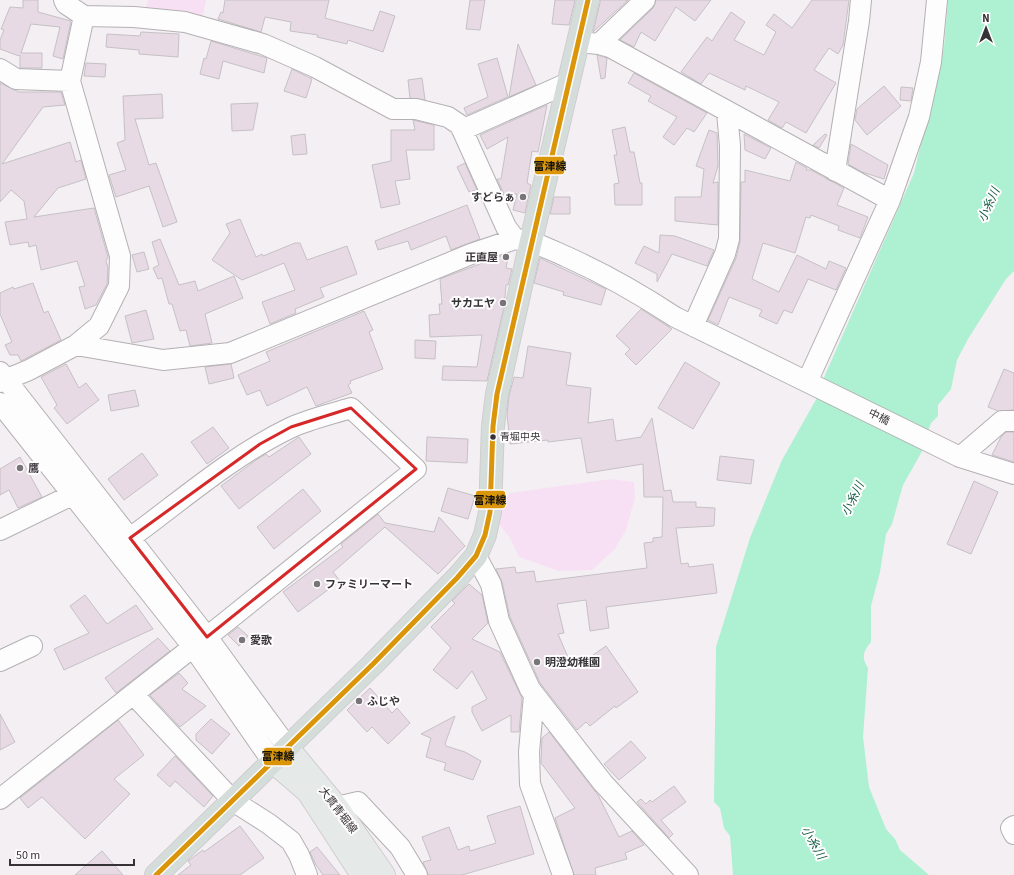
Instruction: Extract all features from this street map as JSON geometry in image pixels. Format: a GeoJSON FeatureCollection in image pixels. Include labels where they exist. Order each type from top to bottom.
{"type":"FeatureCollection","features":[{"type":"Feature","properties":{"kind":"highway"},"geometry":{"type":"LineString","coordinates":[[156,875],[280,755],[457,578],[476,556],[485,535],[490,512],[493,426],[523,240],[568,83],[588,0]]}},
{"type":"Feature","properties":{"kind":"main road","name":"大貫青堀線"},"geometry":{"type":"LineString","coordinates":[[280,755],[337,807],[384,875]]}},
{"type":"Feature","properties":{"kind":"main road","name":"大貫青堀線"},"geometry":{"type":"LineString","coordinates":[[280,755],[308,792],[362,875]]}},
{"type":"Feature","properties":{"kind":"street"},"geometry":{"type":"LineString","coordinates":[[64,0],[66,4],[84,16],[126,9],[185,22],[263,44],[315,67],[393,109],[416,109],[448,117],[460,125],[506,226],[523,240]]}},
{"type":"Feature","properties":{"kind":"street"},"geometry":{"type":"LineString","coordinates":[[599,44],[645,0]]}},
{"type":"Feature","properties":{"kind":"street"},"geometry":{"type":"LineString","coordinates":[[834,171],[859,21],[861,0]]}},
{"type":"Feature","properties":{"kind":"street"},"geometry":{"type":"LineString","coordinates":[[809,384],[890,200],[919,117],[930,62],[937,0]]}},
{"type":"Feature","properties":{"kind":"street"},"geometry":{"type":"LineString","coordinates":[[84,16],[70,81],[120,256],[119,286],[99,326],[76,345],[29,370],[2,378],[130,538],[200,642],[280,755]]}},
{"type":"Feature","properties":{"kind":"street"},"geometry":{"type":"LineString","coordinates":[[578,43],[599,44],[616,50],[834,171],[890,200]]}},
{"type":"Feature","properties":{"kind":"street"},"geometry":{"type":"LineString","coordinates":[[0,69],[16,79],[70,81]]}},
{"type":"Feature","properties":{"kind":"street"},"geometry":{"type":"LineString","coordinates":[[462,130],[568,83]]}},
{"type":"Feature","properties":{"kind":"street"},"geometry":{"type":"LineString","coordinates":[[693,326],[726,254],[729,239],[730,146],[727,112]]}},
{"type":"Feature","properties":{"kind":"street"},"geometry":{"type":"LineString","coordinates":[[76,345],[163,360],[230,353],[456,260],[523,240]]}},
{"type":"Feature","properties":{"kind":"street","name":"中橋"},"geometry":{"type":"LineString","coordinates":[[523,240],[603,273],[693,326],[809,384],[953,453],[1014,474]]}},
{"type":"Feature","properties":{"kind":"street"},"geometry":{"type":"LineString","coordinates":[[0,404],[72,495],[200,642]]}},
{"type":"Feature","properties":{"kind":"street"},"geometry":{"type":"LineString","coordinates":[[0,798],[200,642],[416,469],[351,408],[292,427],[260,444],[130,538]]}},
{"type":"Feature","properties":{"kind":"street"},"geometry":{"type":"LineString","coordinates":[[953,453],[1002,420],[1014,422]]}},
{"type":"Feature","properties":{"kind":"street"},"geometry":{"type":"LineString","coordinates":[[0,530],[72,495]]}},
{"type":"Feature","properties":{"kind":"street"},"geometry":{"type":"LineString","coordinates":[[476,556],[491,584],[499,621],[530,690],[603,783],[688,875]]}},
{"type":"Feature","properties":{"kind":"street"},"geometry":{"type":"LineString","coordinates":[[0,661],[32,646]]}},
{"type":"Feature","properties":{"kind":"street"},"geometry":{"type":"LineString","coordinates":[[133,694],[233,801],[269,824],[291,841],[299,855],[307,875]]}},
{"type":"Feature","properties":{"kind":"street"},"geometry":{"type":"LineString","coordinates":[[534,695],[529,752],[530,784],[562,875]]}},
{"type":"Feature","properties":{"kind":"street"},"geometry":{"type":"LineString","coordinates":[[337,807],[358,802],[400,847],[417,875]]}},
{"type":"Feature","properties":{"kind":"street"},"geometry":{"type":"LineString","coordinates":[[1014,826],[1011,828],[1014,834]]}},
{"type":"Feature","properties":{"kind":"highlighted area"},"geometry":{"type":"Polygon","coordinates":[[[351,408],[416,469],[207,637],[130,538],[260,444],[291,427],[351,408]]]}},
{"type":"Feature","properties":{"kind":"shaded area"},"geometry":{"type":"Polygon","coordinates":[[[148,0],[206,0],[202,20],[145,10],[148,0]]]}},
{"type":"Feature","properties":{"kind":"shaded area"},"geometry":{"type":"Polygon","coordinates":[[[611,479],[634,482],[635,498],[626,530],[615,549],[592,570],[559,571],[519,557],[510,538],[499,524],[504,501],[510,493],[611,479]]]}},
{"type":"Feature","properties":{"kind":"water","name":"小糸川"},"geometry":{"type":"Polygon","coordinates":[[[948,0],[1014,0],[1014,271],[1006,279],[968,339],[957,360],[951,389],[938,405],[938,416],[931,423],[927,434],[822,382],[914,173],[944,47],[948,0]]]}},
{"type":"Feature","properties":{"kind":"water","name":"小糸川"},"geometry":{"type":"Polygon","coordinates":[[[818,396],[925,446],[903,485],[892,524],[886,534],[880,572],[871,606],[871,642],[864,655],[864,661],[868,668],[863,737],[869,787],[886,829],[895,839],[900,850],[929,875],[733,875],[730,836],[724,828],[720,808],[714,802],[716,647],[750,538],[782,460],[818,396]]]}},
{"type":"Feature","properties":{"kind":"building"},"geometry":{"type":"Polygon","coordinates":[[[23,0],[38,0],[38,12],[71,21],[63,59],[53,56],[60,27],[31,24],[21,53],[42,53],[42,68],[20,68],[20,55],[19,56],[0,49],[0,40],[4,30],[1,29],[10,7],[23,8],[23,0]]]}},
{"type":"Feature","properties":{"kind":"building"},"geometry":{"type":"Polygon","coordinates":[[[225,0],[329,0],[325,18],[373,31],[380,11],[395,16],[383,52],[348,40],[347,44],[317,37],[318,35],[290,31],[291,22],[265,17],[261,32],[218,19],[221,12],[223,13],[225,0]]]}},
{"type":"Feature","properties":{"kind":"building"},"geometry":{"type":"Polygon","coordinates":[[[470,0],[485,0],[480,30],[466,29],[470,0]]]}},
{"type":"Feature","properties":{"kind":"building"},"geometry":{"type":"Polygon","coordinates":[[[555,0],[575,0],[569,25],[552,24],[555,0]]]}},
{"type":"Feature","properties":{"kind":"building"},"geometry":{"type":"Polygon","coordinates":[[[600,0],[628,0],[593,32],[600,3],[600,0]]]}},
{"type":"Feature","properties":{"kind":"building"},"geometry":{"type":"Polygon","coordinates":[[[656,0],[711,0],[695,21],[676,7],[655,41],[641,32],[634,47],[620,40],[653,8],[656,0]]]}},
{"type":"Feature","properties":{"kind":"building"},"geometry":{"type":"Polygon","coordinates":[[[812,0],[849,0],[843,45],[838,54],[829,48],[814,70],[836,83],[806,133],[786,122],[782,128],[768,120],[779,102],[746,86],[745,90],[709,73],[701,84],[681,72],[707,37],[712,41],[731,12],[745,22],[734,40],[764,55],[776,32],[766,25],[774,14],[792,28],[812,0]]]}},
{"type":"Feature","properties":{"kind":"building"},"geometry":{"type":"Polygon","coordinates":[[[141,32],[179,34],[178,57],[139,54],[139,50],[106,47],[107,34],[140,36],[141,32]]]}},
{"type":"Feature","properties":{"kind":"building"},"geometry":{"type":"Polygon","coordinates":[[[211,41],[267,58],[264,73],[223,61],[219,79],[200,74],[204,58],[206,59],[211,41]]]}},
{"type":"Feature","properties":{"kind":"building"},"geometry":{"type":"Polygon","coordinates":[[[518,44],[536,85],[509,97],[518,44]]]}},
{"type":"Feature","properties":{"kind":"building"},"geometry":{"type":"Polygon","coordinates":[[[597,55],[607,58],[605,78],[601,79],[597,55]]]}},
{"type":"Feature","properties":{"kind":"building"},"geometry":{"type":"Polygon","coordinates":[[[497,58],[508,97],[467,115],[464,108],[488,97],[478,64],[497,58]]]}},
{"type":"Feature","properties":{"kind":"building"},"geometry":{"type":"Polygon","coordinates":[[[86,63],[106,64],[105,77],[84,76],[86,63]]]}},
{"type":"Feature","properties":{"kind":"building"},"geometry":{"type":"Polygon","coordinates":[[[292,69],[312,79],[306,98],[284,91],[292,69]]]}},
{"type":"Feature","properties":{"kind":"building"},"geometry":{"type":"Polygon","coordinates":[[[634,73],[707,113],[694,132],[687,128],[674,145],[663,137],[677,117],[648,101],[651,96],[628,83],[634,73]]]}},
{"type":"Feature","properties":{"kind":"building"},"geometry":{"type":"Polygon","coordinates":[[[422,78],[425,100],[410,98],[408,80],[422,78]]]}},
{"type":"Feature","properties":{"kind":"building"},"geometry":{"type":"Polygon","coordinates":[[[0,83],[19,92],[61,92],[65,105],[43,107],[2,164],[70,142],[76,162],[81,160],[86,179],[58,188],[34,217],[94,208],[108,257],[106,261],[108,268],[107,284],[96,305],[85,309],[79,287],[85,286],[77,261],[41,270],[36,245],[29,247],[28,242],[10,245],[5,222],[27,219],[24,201],[11,190],[0,202],[0,83]]]}},
{"type":"Feature","properties":{"kind":"building"},"geometry":{"type":"Polygon","coordinates":[[[884,86],[901,106],[867,135],[855,120],[857,109],[884,86]]]}},
{"type":"Feature","properties":{"kind":"building"},"geometry":{"type":"Polygon","coordinates":[[[901,87],[913,88],[911,101],[900,100],[901,87]]]}},
{"type":"Feature","properties":{"kind":"building"},"geometry":{"type":"Polygon","coordinates":[[[162,94],[163,118],[135,119],[149,165],[156,163],[177,222],[163,227],[149,186],[116,197],[109,175],[126,170],[117,143],[125,140],[123,96],[162,94]]]}},
{"type":"Feature","properties":{"kind":"building"},"geometry":{"type":"Polygon","coordinates":[[[258,103],[253,130],[232,131],[231,104],[258,103]]]}},
{"type":"Feature","properties":{"kind":"building"},"geometry":{"type":"Polygon","coordinates":[[[547,105],[538,152],[532,151],[527,183],[531,185],[525,213],[513,210],[517,194],[504,194],[497,179],[501,179],[508,137],[487,149],[480,135],[547,105]]]}},
{"type":"Feature","properties":{"kind":"building"},"geometry":{"type":"Polygon","coordinates":[[[413,120],[434,125],[434,150],[406,150],[410,179],[395,181],[400,204],[381,208],[372,165],[391,161],[391,130],[415,130],[413,120]]]}},
{"type":"Feature","properties":{"kind":"building"},"geometry":{"type":"Polygon","coordinates":[[[625,127],[630,152],[634,152],[640,183],[642,183],[642,205],[615,205],[614,184],[619,183],[614,155],[617,155],[612,130],[625,127]]]}},
{"type":"Feature","properties":{"kind":"building"},"geometry":{"type":"Polygon","coordinates":[[[709,130],[717,133],[718,166],[713,183],[718,182],[718,225],[675,221],[675,197],[701,197],[704,169],[696,166],[709,130]]]}},
{"type":"Feature","properties":{"kind":"building"},"geometry":{"type":"Polygon","coordinates":[[[305,134],[307,154],[293,155],[291,136],[305,134]]]}},
{"type":"Feature","properties":{"kind":"building"},"geometry":{"type":"Polygon","coordinates":[[[744,134],[771,148],[765,159],[745,150],[744,134]]]}},
{"type":"Feature","properties":{"kind":"building"},"geometry":{"type":"Polygon","coordinates":[[[825,134],[827,135],[819,148],[813,145],[825,134]]]}},
{"type":"Feature","properties":{"kind":"building"},"geometry":{"type":"Polygon","coordinates":[[[851,144],[888,165],[884,179],[862,172],[848,164],[851,144]]]}},
{"type":"Feature","properties":{"kind":"building"},"geometry":{"type":"Polygon","coordinates":[[[796,162],[807,168],[806,170],[811,170],[844,188],[837,205],[868,217],[860,238],[838,230],[839,226],[811,215],[810,218],[806,217],[795,253],[763,243],[752,279],[779,292],[797,255],[826,269],[829,261],[846,268],[836,290],[808,279],[792,313],[784,310],[777,324],[759,316],[762,310],[729,297],[718,325],[708,320],[736,258],[740,242],[741,182],[745,182],[745,170],[790,181],[796,162]]]}},
{"type":"Feature","properties":{"kind":"building"},"geometry":{"type":"Polygon","coordinates":[[[465,163],[477,190],[469,192],[457,167],[465,163]]]}},
{"type":"Feature","properties":{"kind":"building"},"geometry":{"type":"Polygon","coordinates":[[[554,197],[570,197],[570,214],[550,214],[554,197]]]}},
{"type":"Feature","properties":{"kind":"building"},"geometry":{"type":"Polygon","coordinates":[[[467,205],[480,239],[451,250],[446,236],[411,250],[408,241],[378,250],[375,241],[467,205]]]}},
{"type":"Feature","properties":{"kind":"building"},"geometry":{"type":"Polygon","coordinates":[[[240,219],[256,257],[262,254],[263,256],[295,243],[300,243],[307,260],[347,246],[357,274],[320,288],[324,297],[295,309],[296,313],[270,324],[262,302],[295,290],[284,263],[242,280],[212,260],[230,233],[226,224],[240,219]]]}},
{"type":"Feature","properties":{"kind":"building"},"geometry":{"type":"Polygon","coordinates":[[[660,235],[675,236],[714,250],[707,266],[672,254],[657,282],[657,274],[635,263],[644,246],[659,253],[660,235]]]}},
{"type":"Feature","properties":{"kind":"building"},"geometry":{"type":"Polygon","coordinates":[[[160,239],[179,285],[195,281],[198,291],[234,276],[243,298],[205,314],[212,343],[190,346],[186,330],[180,331],[172,304],[169,304],[162,278],[158,279],[153,268],[159,265],[152,242],[160,239]]]}},
{"type":"Feature","properties":{"kind":"building"},"geometry":{"type":"Polygon","coordinates":[[[144,252],[149,269],[137,272],[132,255],[144,252]]]}},
{"type":"Feature","properties":{"kind":"building"},"geometry":{"type":"Polygon","coordinates":[[[509,253],[506,268],[512,269],[508,285],[506,285],[504,307],[487,381],[442,380],[443,366],[477,367],[482,335],[430,337],[429,315],[440,314],[439,304],[442,304],[440,279],[509,253]]]}},
{"type":"Feature","properties":{"kind":"building"},"geometry":{"type":"Polygon","coordinates":[[[540,258],[606,289],[601,305],[563,295],[564,292],[534,283],[540,258]]]}},
{"type":"Feature","properties":{"kind":"building"},"geometry":{"type":"Polygon","coordinates":[[[33,283],[44,313],[48,311],[61,340],[21,361],[18,355],[10,355],[5,345],[12,342],[0,314],[0,293],[13,287],[14,289],[33,283]]]}},
{"type":"Feature","properties":{"kind":"building"},"geometry":{"type":"Polygon","coordinates":[[[641,309],[672,329],[636,365],[625,354],[630,349],[616,336],[641,309]]]}},
{"type":"Feature","properties":{"kind":"building"},"geometry":{"type":"Polygon","coordinates":[[[146,310],[154,339],[132,343],[125,316],[146,310]]]}},
{"type":"Feature","properties":{"kind":"building"},"geometry":{"type":"Polygon","coordinates":[[[364,311],[373,330],[369,332],[383,369],[350,381],[351,383],[348,385],[352,393],[316,406],[307,387],[267,406],[260,390],[247,395],[238,375],[270,361],[266,352],[364,311]]]}},
{"type":"Feature","properties":{"kind":"building"},"geometry":{"type":"Polygon","coordinates":[[[415,340],[436,341],[435,359],[415,358],[415,340]]]}},
{"type":"Feature","properties":{"kind":"building"},"geometry":{"type":"Polygon","coordinates":[[[528,346],[571,353],[566,385],[591,388],[588,423],[613,419],[616,441],[641,437],[652,418],[664,491],[671,490],[673,502],[696,502],[696,507],[715,508],[714,526],[676,528],[681,564],[688,563],[689,567],[713,564],[717,593],[606,607],[609,628],[590,631],[586,600],[557,604],[564,633],[558,634],[573,669],[606,646],[638,692],[616,708],[615,706],[590,726],[586,722],[577,730],[540,683],[510,617],[502,582],[496,569],[515,567],[516,573],[534,571],[536,582],[647,568],[644,543],[653,542],[653,538],[662,537],[663,497],[644,497],[643,464],[587,473],[581,438],[548,442],[548,440],[510,444],[507,414],[509,396],[514,377],[523,378],[528,346]]]}},
{"type":"Feature","properties":{"kind":"building"},"geometry":{"type":"Polygon","coordinates":[[[685,362],[720,383],[693,429],[658,408],[685,362]]]}},
{"type":"Feature","properties":{"kind":"building"},"geometry":{"type":"Polygon","coordinates":[[[66,364],[79,388],[86,383],[99,400],[67,424],[54,408],[57,405],[41,377],[66,364]]]}},
{"type":"Feature","properties":{"kind":"building"},"geometry":{"type":"Polygon","coordinates":[[[231,364],[234,378],[209,384],[205,367],[231,364]]]}},
{"type":"Feature","properties":{"kind":"building"},"geometry":{"type":"Polygon","coordinates":[[[1004,369],[1014,373],[1014,410],[998,411],[988,407],[1004,369]]]}},
{"type":"Feature","properties":{"kind":"building"},"geometry":{"type":"Polygon","coordinates":[[[135,390],[139,406],[111,411],[108,395],[135,390]]]}},
{"type":"Feature","properties":{"kind":"building"},"geometry":{"type":"Polygon","coordinates":[[[213,427],[229,448],[207,464],[191,442],[213,427]]]}},
{"type":"Feature","properties":{"kind":"building"},"geometry":{"type":"Polygon","coordinates":[[[1006,432],[1014,432],[1014,462],[992,455],[1001,437],[1006,432]]]}},
{"type":"Feature","properties":{"kind":"building"},"geometry":{"type":"Polygon","coordinates":[[[299,437],[311,454],[239,509],[221,486],[256,460],[266,454],[269,457],[299,437]]]}},
{"type":"Feature","properties":{"kind":"building"},"geometry":{"type":"Polygon","coordinates":[[[427,437],[468,439],[467,463],[426,461],[427,437]]]}},
{"type":"Feature","properties":{"kind":"building"},"geometry":{"type":"Polygon","coordinates":[[[142,453],[158,475],[124,500],[108,479],[142,453]]]}},
{"type":"Feature","properties":{"kind":"building"},"geometry":{"type":"Polygon","coordinates":[[[720,456],[754,460],[751,484],[717,480],[720,456]]]}},
{"type":"Feature","properties":{"kind":"building"},"geometry":{"type":"Polygon","coordinates":[[[20,457],[42,497],[18,508],[9,490],[0,495],[0,469],[20,457]]]}},
{"type":"Feature","properties":{"kind":"building"},"geometry":{"type":"Polygon","coordinates":[[[974,481],[998,492],[971,554],[947,544],[974,481]]]}},
{"type":"Feature","properties":{"kind":"building"},"geometry":{"type":"Polygon","coordinates":[[[448,488],[475,496],[468,519],[441,511],[448,488]]]}},
{"type":"Feature","properties":{"kind":"building"},"geometry":{"type":"Polygon","coordinates":[[[303,489],[321,511],[274,549],[257,527],[303,489]]]}},
{"type":"Feature","properties":{"kind":"building"},"geometry":{"type":"Polygon","coordinates":[[[378,514],[385,523],[434,532],[439,517],[465,546],[438,574],[385,527],[333,572],[340,581],[298,612],[283,592],[343,547],[341,544],[378,514]]]}},
{"type":"Feature","properties":{"kind":"building"},"geometry":{"type":"Polygon","coordinates":[[[469,584],[482,595],[488,623],[472,639],[500,652],[522,698],[519,732],[511,732],[511,715],[482,731],[472,712],[472,707],[487,699],[472,671],[457,689],[433,670],[451,648],[431,627],[455,603],[452,601],[469,584]]]}},
{"type":"Feature","properties":{"kind":"building"},"geometry":{"type":"Polygon","coordinates":[[[85,595],[107,624],[136,605],[153,629],[64,670],[54,649],[89,633],[70,606],[85,595]]]}},
{"type":"Feature","properties":{"kind":"building"},"geometry":{"type":"Polygon","coordinates":[[[238,627],[248,636],[239,646],[228,635],[238,627]]]}},
{"type":"Feature","properties":{"kind":"building"},"geometry":{"type":"Polygon","coordinates":[[[158,638],[170,651],[116,693],[105,678],[158,638]]]}},
{"type":"Feature","properties":{"kind":"building"},"geometry":{"type":"Polygon","coordinates":[[[179,673],[188,683],[182,689],[206,706],[180,727],[150,695],[179,673]]]}},
{"type":"Feature","properties":{"kind":"building"},"geometry":{"type":"Polygon","coordinates":[[[370,688],[392,713],[397,708],[410,723],[388,744],[372,727],[367,732],[347,710],[370,688]]]}},
{"type":"Feature","properties":{"kind":"building"},"geometry":{"type":"Polygon","coordinates":[[[0,714],[15,742],[0,750],[0,714]]]}},
{"type":"Feature","properties":{"kind":"building"},"geometry":{"type":"Polygon","coordinates":[[[455,716],[445,744],[446,746],[465,752],[481,761],[473,780],[444,770],[446,763],[426,757],[431,738],[421,734],[455,716]]]}},
{"type":"Feature","properties":{"kind":"building"},"geometry":{"type":"Polygon","coordinates":[[[211,719],[230,734],[212,754],[196,740],[196,734],[211,719]]]}},
{"type":"Feature","properties":{"kind":"building"},"geometry":{"type":"Polygon","coordinates":[[[118,720],[144,755],[114,779],[130,794],[85,839],[42,797],[28,808],[20,798],[118,720]]]}},
{"type":"Feature","properties":{"kind":"building"},"geometry":{"type":"Polygon","coordinates":[[[549,732],[598,795],[619,837],[632,831],[644,845],[625,853],[627,859],[595,868],[596,875],[574,875],[555,818],[575,808],[541,763],[542,738],[549,732]]]}},
{"type":"Feature","properties":{"kind":"building"},"geometry":{"type":"Polygon","coordinates":[[[631,741],[646,758],[619,780],[604,764],[631,741]]]}},
{"type":"Feature","properties":{"kind":"building"},"geometry":{"type":"Polygon","coordinates":[[[175,756],[213,796],[204,807],[175,781],[170,787],[157,775],[175,756]]]}},
{"type":"Feature","properties":{"kind":"building"},"geometry":{"type":"Polygon","coordinates":[[[674,786],[686,802],[661,820],[673,834],[669,838],[637,802],[641,799],[646,804],[650,800],[652,802],[674,786]]]}},
{"type":"Feature","properties":{"kind":"building"},"geometry":{"type":"Polygon","coordinates":[[[520,806],[534,854],[462,875],[428,875],[423,862],[431,860],[422,837],[449,827],[458,850],[469,846],[470,851],[496,843],[487,816],[520,806]]]}},
{"type":"Feature","properties":{"kind":"building"},"geometry":{"type":"Polygon","coordinates":[[[240,826],[264,858],[240,875],[178,875],[191,865],[188,861],[203,850],[204,852],[240,826]]]}},
{"type":"Feature","properties":{"kind":"building"},"geometry":{"type":"Polygon","coordinates":[[[317,847],[340,875],[323,875],[310,852],[317,847]]]}},
{"type":"Feature","properties":{"kind":"building"},"geometry":{"type":"Polygon","coordinates":[[[102,851],[123,875],[75,875],[102,851]]]}},
{"type":"Feature","properties":{"kind":"transit line","name":"富津線"},"geometry":{"type":"LineString","coordinates":[[156,875],[373,664],[457,578],[476,556],[485,535],[490,512],[493,426],[497,394],[588,0]]}},
{"type":"Feature","properties":{"kind":"place","name":"すどらぁ"},"geometry":{"type":"Point","coordinates":[523,197]}},
{"type":"Feature","properties":{"kind":"place","name":"正直屋"},"geometry":{"type":"Point","coordinates":[506,257]}},
{"type":"Feature","properties":{"kind":"place","name":"サカエヤ"},"geometry":{"type":"Point","coordinates":[503,303]}},
{"type":"Feature","properties":{"kind":"place","name":"青堀中央"},"geometry":{"type":"Point","coordinates":[493,437]}},
{"type":"Feature","properties":{"kind":"place","name":"鷹"},"geometry":{"type":"Point","coordinates":[20,468]}},
{"type":"Feature","properties":{"kind":"place","name":"ファミリーマート"},"geometry":{"type":"Point","coordinates":[317,584]}},
{"type":"Feature","properties":{"kind":"place","name":"愛歌"},"geometry":{"type":"Point","coordinates":[242,640]}},
{"type":"Feature","properties":{"kind":"place","name":"明澄幼稚園"},"geometry":{"type":"Point","coordinates":[537,662]}},
{"type":"Feature","properties":{"kind":"place","name":"ふじや"},"geometry":{"type":"Point","coordinates":[359,701]}}]}
